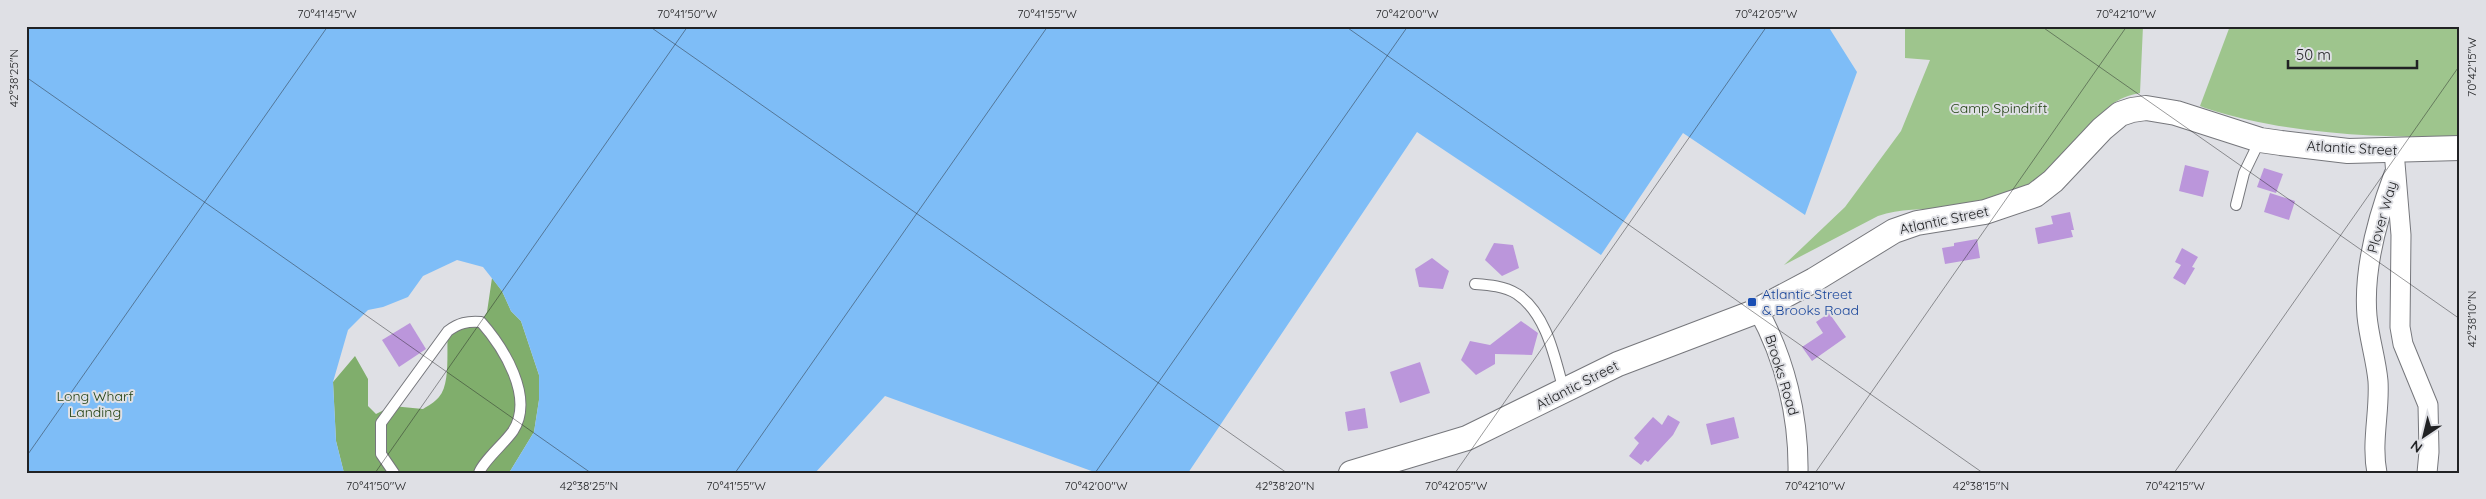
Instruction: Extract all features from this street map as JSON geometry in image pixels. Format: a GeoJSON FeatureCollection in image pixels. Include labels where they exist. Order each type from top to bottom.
{"type":"FeatureCollection","features":[{"type":"Feature","properties":{"kind":"street","name":"Atlantic Street"},"geometry":{"type":"LineString","coordinates":[[1351,473],[1467,438],[1618,364],[1758,310],[1814,280],[1894,231],[1917,223],[1985,212],[2035,195],[2053,181],[2102,129],[2120,114],[2132,110],[2146,108],[2176,113],[2260,140],[2348,151],[2460,148]]}},
{"type":"Feature","properties":{"kind":"street"},"geometry":{"type":"LineString","coordinates":[[2394,151],[2394,174]]}},
{"type":"Feature","properties":{"kind":"street","name":"Plover Way"},"geometry":{"type":"LineString","coordinates":[[2377,473],[2374,447],[2378,382],[2367,315],[2367,278],[2385,198],[2394,174]]}},
{"type":"Feature","properties":{"kind":"street","name":"Plover Way"},"geometry":{"type":"LineString","coordinates":[[2394,174],[2400,198],[2400,327],[2403,344],[2428,405],[2429,452],[2427,473]]}},
{"type":"Feature","properties":{"kind":"street","name":"Brooks Road"},"geometry":{"type":"LineString","coordinates":[[1758,310],[1768,328],[1793,405],[1798,434],[1798,473]]}},
{"type":"Feature","properties":{"kind":"lane"},"geometry":{"type":"LineString","coordinates":[[2236,205],[2244,173],[2260,140]]}},
{"type":"Feature","properties":{"kind":"lane"},"geometry":{"type":"LineString","coordinates":[[1475,284],[1497,286],[1517,294],[1531,309],[1540,320],[1547,336],[1564,392]]}},
{"type":"Feature","properties":{"kind":"lane"},"geometry":{"type":"LineString","coordinates":[[394,473],[381,454],[381,422],[448,331],[457,324],[468,321],[480,322],[503,348],[512,367],[519,398],[514,429],[498,451],[481,466],[479,473]]}},
{"type":"Feature","properties":{"kind":"green space","name":"Camp Spindrift"},"geometry":{"type":"Polygon","coordinates":[[[1905,26],[2143,26],[2140,93],[2120,99],[2112,104],[2064,159],[2034,183],[2023,189],[1970,205],[1886,213],[1784,265],[1845,207],[1901,131],[1930,60],[1905,58],[1905,26]]]}},
{"type":"Feature","properties":{"kind":"green space"},"geometry":{"type":"Polygon","coordinates":[[[2230,26],[2460,26],[2460,137],[2331,133],[2268,124],[2200,106],[2230,26]]]}},
{"type":"Feature","properties":{"kind":"green space"},"geometry":{"type":"Polygon","coordinates":[[[492,278],[502,291],[511,311],[521,321],[539,375],[539,400],[534,432],[509,473],[344,473],[336,441],[333,382],[355,356],[368,379],[368,406],[376,414],[392,406],[423,409],[436,401],[443,391],[447,375],[448,331],[481,322],[487,312],[492,278]]]}},
{"type":"Feature","properties":{"kind":"water"},"geometry":{"type":"Polygon","coordinates":[[[26,26],[1828,26],[1857,72],[1805,215],[1683,133],[1601,255],[1417,132],[1188,473],[1097,473],[885,396],[815,473],[509,473],[534,432],[539,400],[539,375],[521,321],[511,311],[502,291],[483,267],[457,260],[423,276],[408,297],[383,307],[368,310],[348,330],[333,382],[336,441],[344,473],[26,473],[26,26]]]}},
{"type":"Feature","properties":{"kind":"building"},"geometry":{"type":"Polygon","coordinates":[[[2185,165],[2209,171],[2203,197],[2179,191],[2185,165]]]}},
{"type":"Feature","properties":{"kind":"building"},"geometry":{"type":"Polygon","coordinates":[[[2264,168],[2283,174],[2276,193],[2257,187],[2264,168]]]}},
{"type":"Feature","properties":{"kind":"building"},"geometry":{"type":"Polygon","coordinates":[[[2270,193],[2295,201],[2289,220],[2264,212],[2270,193]]]}},
{"type":"Feature","properties":{"kind":"building"},"geometry":{"type":"Polygon","coordinates":[[[2070,212],[2074,230],[2071,230],[2073,237],[2038,244],[2035,228],[2053,224],[2051,216],[2070,212]]]}},
{"type":"Feature","properties":{"kind":"building"},"geometry":{"type":"Polygon","coordinates":[[[1977,239],[1980,258],[1945,264],[1942,248],[1954,246],[1954,243],[1977,239]]]}},
{"type":"Feature","properties":{"kind":"building"},"geometry":{"type":"Polygon","coordinates":[[[1494,243],[1513,245],[1519,268],[1502,276],[1485,260],[1494,243]]]}},
{"type":"Feature","properties":{"kind":"building"},"geometry":{"type":"Polygon","coordinates":[[[2182,248],[2198,257],[2192,267],[2195,268],[2185,285],[2173,278],[2181,265],[2175,262],[2182,248]]]}},
{"type":"Feature","properties":{"kind":"building"},"geometry":{"type":"Polygon","coordinates":[[[1432,258],[1449,271],[1443,289],[1419,287],[1415,269],[1432,258]]]}},
{"type":"Feature","properties":{"kind":"building"},"geometry":{"type":"Polygon","coordinates":[[[1829,313],[1846,337],[1812,361],[1802,347],[1823,333],[1816,322],[1829,313]]]}},
{"type":"Feature","properties":{"kind":"building"},"geometry":{"type":"Polygon","coordinates":[[[1521,321],[1538,333],[1532,355],[1495,354],[1495,364],[1476,375],[1461,360],[1470,341],[1490,345],[1521,321]]]}},
{"type":"Feature","properties":{"kind":"building"},"geometry":{"type":"Polygon","coordinates":[[[410,323],[426,349],[399,367],[382,340],[410,323]]]}},
{"type":"Feature","properties":{"kind":"building"},"geometry":{"type":"Polygon","coordinates":[[[1420,362],[1430,393],[1400,403],[1390,372],[1420,362]]]}},
{"type":"Feature","properties":{"kind":"building"},"geometry":{"type":"Polygon","coordinates":[[[1365,408],[1368,428],[1348,431],[1345,412],[1365,408]]]}},
{"type":"Feature","properties":{"kind":"building"},"geometry":{"type":"Polygon","coordinates":[[[1668,415],[1680,422],[1673,435],[1648,462],[1645,460],[1641,465],[1629,456],[1639,443],[1634,438],[1653,417],[1662,425],[1668,415]]]}},
{"type":"Feature","properties":{"kind":"building"},"geometry":{"type":"Polygon","coordinates":[[[1734,417],[1739,438],[1711,445],[1706,424],[1734,417]]]}},
{"type":"Feature","properties":{"kind":"place","name":"Atlantic Street & Brooks Road"},"geometry":{"type":"Point","coordinates":[1752,302]}},
{"type":"Feature","properties":{"kind":"park label","name":"Long Wharf Landing"},"geometry":{"type":"Point","coordinates":[95,404]}}]}
